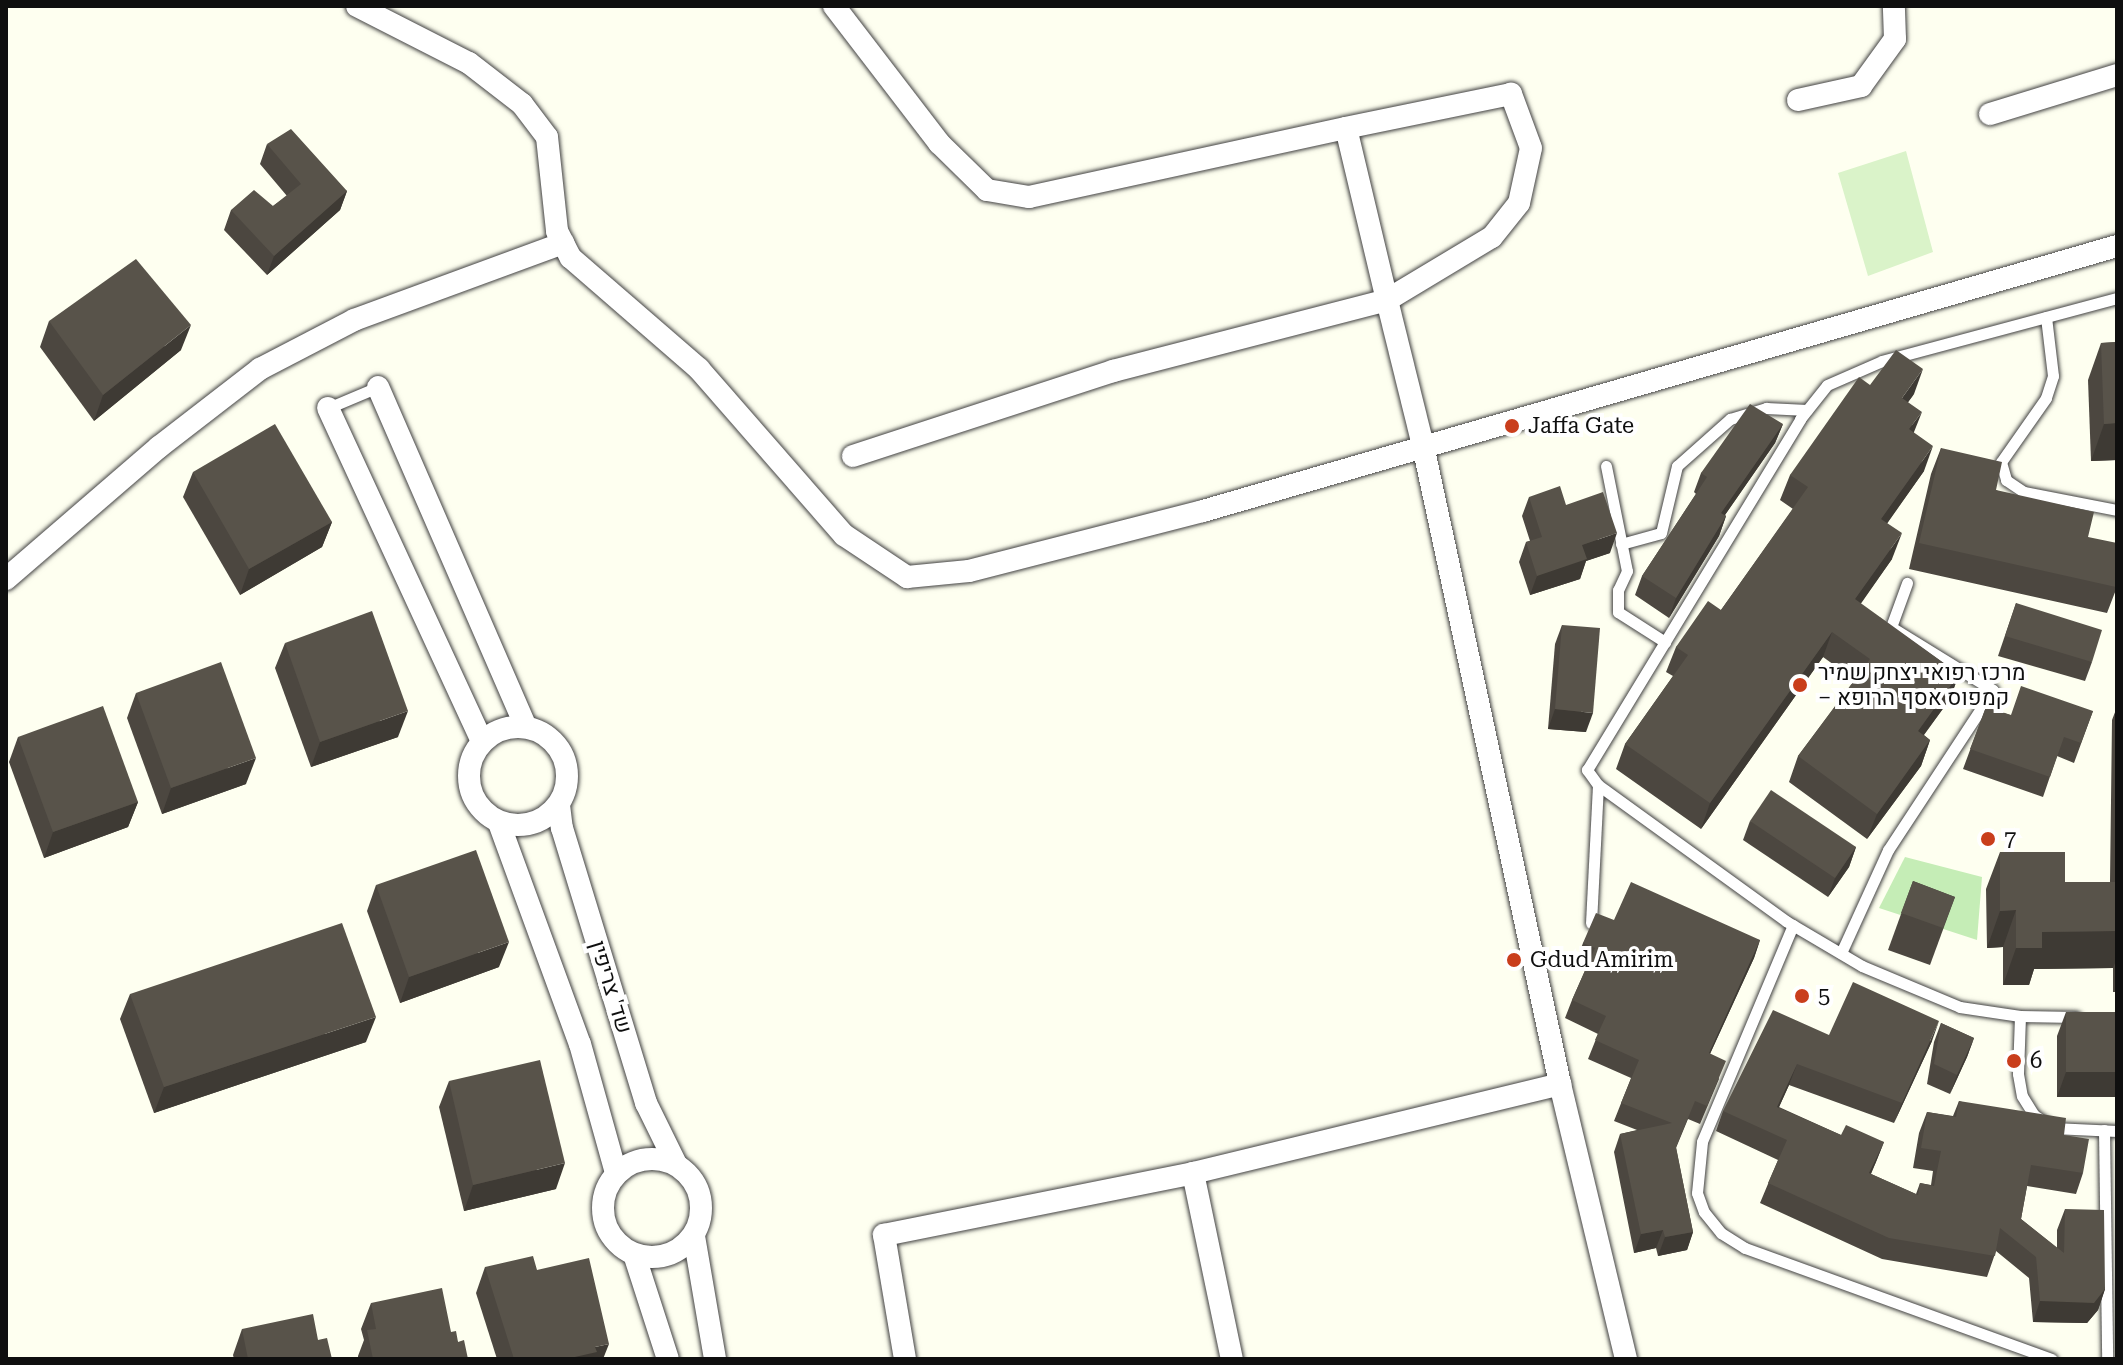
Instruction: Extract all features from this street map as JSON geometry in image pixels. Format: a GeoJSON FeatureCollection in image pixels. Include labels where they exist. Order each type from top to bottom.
{"type":"FeatureCollection","features":[{"type":"Feature","properties":{"kind":"street"},"geometry":{"type":"LineString","coordinates":[[357,6],[469,63],[522,104],[547,137],[563,243],[571,258],[699,369],[844,535],[907,577],[969,571],[1424,450],[2117,246]]}},
{"type":"Feature","properties":{"kind":"street"},"geometry":{"type":"LineString","coordinates":[[834,6],[939,143],[987,190],[1029,197],[1511,94],[1531,148],[1519,203],[1492,237],[1387,300],[1113,371],[853,456]]}},
{"type":"Feature","properties":{"kind":"street"},"geometry":{"type":"LineString","coordinates":[[1798,100],[1861,86],[1895,39],[1894,6]]}},
{"type":"Feature","properties":{"kind":"street"},"geometry":{"type":"LineString","coordinates":[[1990,114],[2117,75]]}},
{"type":"Feature","properties":{"kind":"street"},"geometry":{"type":"LineString","coordinates":[[1346,128],[1424,450],[1560,1084],[1626,1359]]}},
{"type":"Feature","properties":{"kind":"street"},"geometry":{"type":"LineString","coordinates":[[6,579],[159,447],[260,369],[354,320],[563,243]]}},
{"type":"Feature","properties":{"kind":"street"},"geometry":{"type":"LineString","coordinates":[[378,387],[526,727],[555,743],[568,773],[559,805],[532,824],[499,823],[485,814],[469,787],[468,770],[482,742],[495,732],[526,727]]}},
{"type":"Feature","properties":{"kind":"street"},"geometry":{"type":"LineString","coordinates":[[328,408],[482,742]]}},
{"type":"Feature","properties":{"kind":"street","name":"שד' צריפין"},"geometry":{"type":"LineString","coordinates":[[559,805],[562,828],[646,1103],[676,1164]]}},
{"type":"Feature","properties":{"kind":"street","name":"שד' צריפין"},"geometry":{"type":"LineString","coordinates":[[499,823],[580,1044],[616,1173]]}},
{"type":"Feature","properties":{"kind":"street"},"geometry":{"type":"LineString","coordinates":[[905,1359],[884,1235],[1193,1173],[1560,1084]]}},
{"type":"Feature","properties":{"kind":"street"},"geometry":{"type":"LineString","coordinates":[[694,1236],[667,1255],[634,1254],[620,1245],[603,1218],[607,1186],[616,1173],[645,1158],[676,1164],[689,1174],[702,1204],[694,1236],[715,1359]]}},
{"type":"Feature","properties":{"kind":"street"},"geometry":{"type":"LineString","coordinates":[[1193,1173],[1232,1359]]}},
{"type":"Feature","properties":{"kind":"street"},"geometry":{"type":"LineString","coordinates":[[634,1254],[668,1359]]}},
{"type":"Feature","properties":{"kind":"lane"},"geometry":{"type":"LineString","coordinates":[[2093,1017],[2020,1016],[1960,1007],[1841,953],[1793,925],[1598,785],[1587,770],[1807,410],[1827,385],[1862,369],[2117,298]]}},
{"type":"Feature","properties":{"kind":"lane"},"geometry":{"type":"LineString","coordinates":[[2046,317],[2053,376],[2046,398],[2001,462],[2006,480],[2024,492],[2117,510]]}},
{"type":"Feature","properties":{"kind":"lane"},"geometry":{"type":"LineString","coordinates":[[328,408],[378,387]]}},
{"type":"Feature","properties":{"kind":"lane"},"geometry":{"type":"LineString","coordinates":[[1621,544],[1661,533],[1677,466],[1730,419],[1766,408],[1807,410]]}},
{"type":"Feature","properties":{"kind":"lane"},"geometry":{"type":"LineString","coordinates":[[1606,466],[1627,571],[1618,590],[1618,612],[1665,642]]}},
{"type":"Feature","properties":{"kind":"lane"},"geometry":{"type":"LineString","coordinates":[[1841,953],[1888,850],[1993,690],[1891,627],[1907,583]]}},
{"type":"Feature","properties":{"kind":"lane"},"geometry":{"type":"LineString","coordinates":[[1591,923],[1598,785]]}},
{"type":"Feature","properties":{"kind":"lane"},"geometry":{"type":"LineString","coordinates":[[1793,925],[1702,1142],[1697,1193],[1704,1212],[1721,1233],[1745,1248],[2052,1359]]}},
{"type":"Feature","properties":{"kind":"lane"},"geometry":{"type":"LineString","coordinates":[[2020,1016],[2018,1074],[2022,1096],[2034,1115],[2053,1128],[2111,1131],[2107,1359]]}},
{"type":"Feature","properties":{"kind":"green space"},"geometry":{"type":"Polygon","coordinates":[[[1906,151],[1933,252],[1868,276],[1838,173],[1906,151]]]}},
{"type":"Feature","properties":{"kind":"green space"},"geometry":{"type":"Polygon","coordinates":[[[1905,857],[1982,877],[1977,940],[1879,908],[1905,857]]]}},
{"type":"Feature","properties":{"kind":"building"},"geometry":{"type":"Polygon","coordinates":[[[291,129],[347,191],[274,256],[231,210],[254,190],[273,206],[301,184],[267,144],[291,129]]]}},
{"type":"Feature","properties":{"kind":"building"},"geometry":{"type":"Polygon","coordinates":[[[136,259],[191,325],[103,395],[49,321],[136,259]]]}},
{"type":"Feature","properties":{"kind":"building"},"geometry":{"type":"Polygon","coordinates":[[[2117,342],[2117,423],[2104,424],[2101,343],[2117,342]]]}},
{"type":"Feature","properties":{"kind":"building"},"geometry":{"type":"Polygon","coordinates":[[[1896,350],[1923,369],[1902,398],[1922,412],[1909,429],[1933,446],[1881,519],[1902,533],[1855,599],[1959,674],[1918,731],[1930,740],[1877,814],[1798,756],[1870,659],[1832,632],[1710,803],[1625,744],[1688,655],[1676,647],[1708,601],[1721,610],[1808,487],[1790,475],[1859,377],[1870,385],[1896,350]]]}},
{"type":"Feature","properties":{"kind":"building"},"geometry":{"type":"Polygon","coordinates":[[[1750,404],[1783,424],[1721,513],[1726,516],[1676,598],[1642,576],[1707,477],[1701,473],[1750,404]]]}},
{"type":"Feature","properties":{"kind":"building"},"geometry":{"type":"Polygon","coordinates":[[[275,424],[332,522],[249,569],[193,472],[275,424]]]}},
{"type":"Feature","properties":{"kind":"building"},"geometry":{"type":"Polygon","coordinates":[[[1941,448],[2002,462],[1996,490],[2094,512],[2088,537],[2117,543],[2116,587],[1919,543],[1941,448]]]}},
{"type":"Feature","properties":{"kind":"building"},"geometry":{"type":"Polygon","coordinates":[[[1560,486],[1566,505],[1603,492],[1617,533],[1582,545],[1587,559],[1537,576],[1526,542],[1542,537],[1529,497],[1560,486]]]}},
{"type":"Feature","properties":{"kind":"building"},"geometry":{"type":"Polygon","coordinates":[[[2016,603],[2102,630],[2092,662],[2005,636],[2016,603]]]}},
{"type":"Feature","properties":{"kind":"building"},"geometry":{"type":"Polygon","coordinates":[[[372,611],[408,711],[320,742],[285,643],[372,611]]]}},
{"type":"Feature","properties":{"kind":"building"},"geometry":{"type":"Polygon","coordinates":[[[1562,625],[1600,628],[1593,713],[1555,709],[1562,625]]]}},
{"type":"Feature","properties":{"kind":"building"},"geometry":{"type":"Polygon","coordinates":[[[221,662],[256,758],[171,788],[136,693],[221,662]]]}},
{"type":"Feature","properties":{"kind":"building"},"geometry":{"type":"Polygon","coordinates":[[[2021,686],[2093,711],[2081,743],[2064,737],[2050,777],[1970,749],[1986,707],[2011,715],[2021,686]]]}},
{"type":"Feature","properties":{"kind":"building"},"geometry":{"type":"Polygon","coordinates":[[[103,706],[138,802],[53,832],[18,737],[103,706]]]}},
{"type":"Feature","properties":{"kind":"building"},"geometry":{"type":"Polygon","coordinates":[[[1771,790],[1856,847],[1835,878],[1750,821],[1771,790]]]}},
{"type":"Feature","properties":{"kind":"building"},"geometry":{"type":"Polygon","coordinates":[[[476,850],[509,942],[409,977],[376,885],[476,850]]]}},
{"type":"Feature","properties":{"kind":"building"},"geometry":{"type":"Polygon","coordinates":[[[2000,852],[2065,852],[2065,882],[2117,882],[2117,931],[2042,932],[2042,948],[2016,948],[2016,910],[2000,911],[2000,852]]]}},
{"type":"Feature","properties":{"kind":"building"},"geometry":{"type":"Polygon","coordinates":[[[1913,881],[1955,897],[1943,928],[1901,913],[1913,881]]]}},
{"type":"Feature","properties":{"kind":"building"},"geometry":{"type":"Polygon","coordinates":[[[1631,882],[1760,940],[1709,1053],[1726,1061],[1707,1106],[1695,1101],[1676,1147],[1693,1232],[1665,1237],[1663,1230],[1641,1234],[1620,1134],[1672,1123],[1621,1103],[1639,1060],[1595,1040],[1606,1016],[1572,1000],[1595,948],[1583,943],[1596,913],[1614,920],[1631,882]]]}},
{"type":"Feature","properties":{"kind":"building"},"geometry":{"type":"Polygon","coordinates":[[[342,923],[376,1017],[164,1087],[130,994],[342,923]]]}},
{"type":"Feature","properties":{"kind":"building"},"geometry":{"type":"Polygon","coordinates":[[[1853,982],[1939,1021],[1902,1103],[1797,1064],[1777,1107],[1841,1135],[1846,1125],[1884,1142],[1869,1173],[1918,1195],[1920,1183],[1934,1186],[1941,1151],[1921,1148],[1927,1112],[1956,1117],[1959,1101],[2066,1118],[2064,1135],[2089,1139],[2083,1173],[2031,1165],[2021,1219],[2064,1253],[2065,1209],[2104,1210],[2105,1289],[2094,1303],[2040,1301],[2036,1257],[2000,1228],[1995,1256],[1889,1238],[1768,1183],[1787,1140],[1723,1111],[1773,1010],[1829,1035],[1853,982]]]}},
{"type":"Feature","properties":{"kind":"building"},"geometry":{"type":"Polygon","coordinates":[[[2066,1012],[2117,1012],[2117,1072],[2066,1072],[2066,1012]]]}},
{"type":"Feature","properties":{"kind":"building"},"geometry":{"type":"Polygon","coordinates":[[[1941,1023],[1974,1038],[1957,1075],[1934,1064],[1941,1023]]]}},
{"type":"Feature","properties":{"kind":"building"},"geometry":{"type":"Polygon","coordinates":[[[540,1060],[565,1163],[473,1185],[449,1081],[540,1060]]]}},
{"type":"Feature","properties":{"kind":"building"},"geometry":{"type":"Polygon","coordinates":[[[533,1256],[537,1270],[589,1258],[609,1344],[595,1347],[597,1352],[566,1359],[514,1359],[485,1267],[533,1256]]]}},
{"type":"Feature","properties":{"kind":"building"},"geometry":{"type":"Polygon","coordinates":[[[442,1288],[451,1332],[456,1331],[458,1342],[464,1340],[468,1359],[373,1359],[367,1330],[376,1329],[371,1303],[442,1288]]]}},
{"type":"Feature","properties":{"kind":"building"},"geometry":{"type":"Polygon","coordinates":[[[313,1314],[318,1340],[327,1338],[332,1359],[248,1359],[242,1329],[313,1314]]]}},
{"type":"Feature","properties":{"kind":"place","name":"Jaffa Gate"},"geometry":{"type":"Point","coordinates":[1512,426]}},
{"type":"Feature","properties":{"kind":"place","name":"מרכז רפואי יצחק שמיר – קמפוס אסף הרופא"},"geometry":{"type":"Point","coordinates":[1800,685]}},
{"type":"Feature","properties":{"kind":"place","name":"7"},"geometry":{"type":"Point","coordinates":[1988,839]}},
{"type":"Feature","properties":{"kind":"place","name":"Gdud Amirim"},"geometry":{"type":"Point","coordinates":[1514,960]}},
{"type":"Feature","properties":{"kind":"place","name":"5"},"geometry":{"type":"Point","coordinates":[1802,996]}},
{"type":"Feature","properties":{"kind":"place","name":"6"},"geometry":{"type":"Point","coordinates":[2014,1061]}}]}
